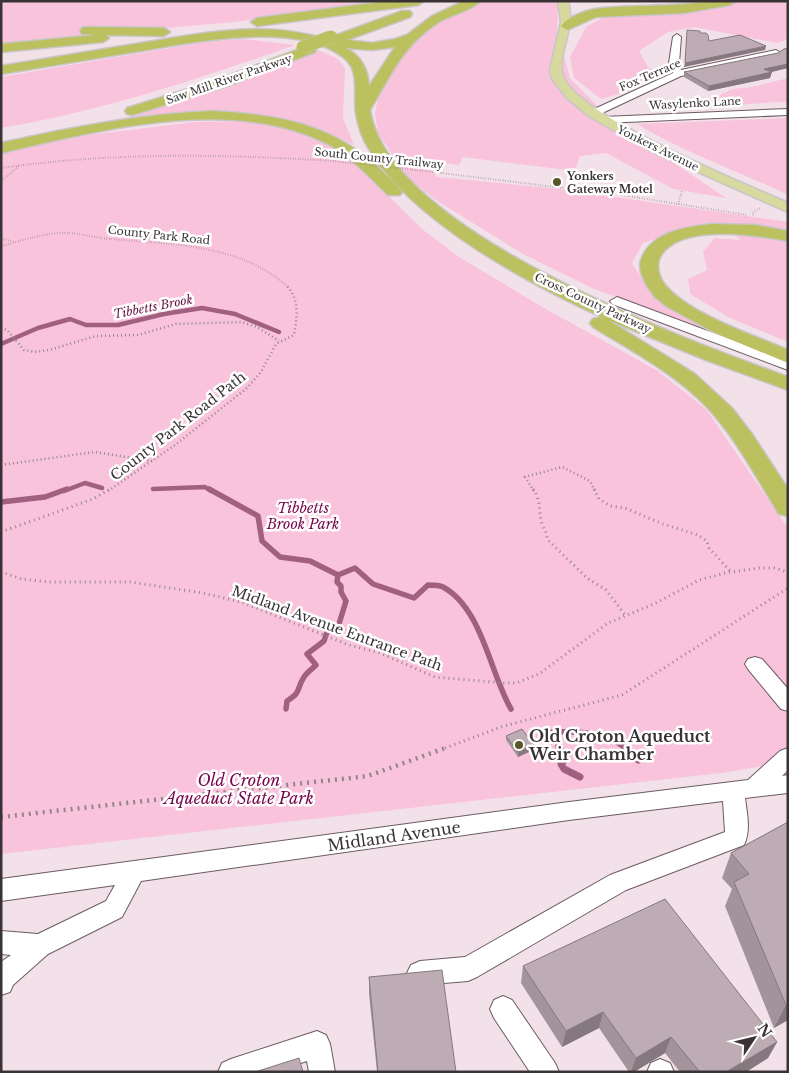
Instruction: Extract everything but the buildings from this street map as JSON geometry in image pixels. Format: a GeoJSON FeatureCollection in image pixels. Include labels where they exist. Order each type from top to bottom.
{"type":"FeatureCollection","features":[{"type":"Feature","properties":{"kind":"highway"},"geometry":{"type":"LineString","coordinates":[[319,14],[401,1]]}},
{"type":"Feature","properties":{"kind":"highway","name":"Saw Mill River Parkway"},"geometry":{"type":"LineString","coordinates":[[6,135],[140,103],[217,79],[404,14],[452,1]]}},
{"type":"Feature","properties":{"kind":"highway"},"geometry":{"type":"LineString","coordinates":[[362,110],[385,67],[409,38],[438,18],[475,1]]}},
{"type":"Feature","properties":{"kind":"highway"},"geometry":{"type":"LineString","coordinates":[[565,6],[636,8],[714,1]]}},
{"type":"Feature","properties":{"kind":"highway"},"geometry":{"type":"LineString","coordinates":[[567,26],[592,14],[684,9],[730,1]]}},
{"type":"Feature","properties":{"kind":"highway"},"geometry":{"type":"LineString","coordinates":[[2,42],[164,32],[424,2]]}},
{"type":"Feature","properties":{"kind":"highway","name":"Saw Mill River Parkway"},"geometry":{"type":"LineString","coordinates":[[334,38],[424,2]]}},
{"type":"Feature","properties":{"kind":"highway"},"geometry":{"type":"LineString","coordinates":[[565,6],[617,12]]}},
{"type":"Feature","properties":{"kind":"highway"},"geometry":{"type":"LineString","coordinates":[[2,42],[42,47],[321,18],[335,20],[341,25],[334,38]]}},
{"type":"Feature","properties":{"kind":"highway"},"geometry":{"type":"LineString","coordinates":[[55,30],[164,32]]}},
{"type":"Feature","properties":{"kind":"highway"},"geometry":{"type":"LineString","coordinates":[[178,34],[241,31],[284,32],[368,47],[388,45],[409,38]]}},
{"type":"Feature","properties":{"kind":"highway","name":"Cross County Parkway"},"geometry":{"type":"LineString","coordinates":[[122,50],[208,36],[243,34],[284,35],[322,42],[345,51],[358,62],[361,75],[362,110],[371,138],[384,159],[400,178],[438,213],[482,244],[538,278],[597,308],[690,347],[788,384]]}},
{"type":"Feature","properties":{"kind":"highway"},"geometry":{"type":"LineString","coordinates":[[1,74],[211,40],[258,38],[286,40],[327,51],[346,64],[349,73],[354,133],[367,160],[385,183]]}},
{"type":"Feature","properties":{"kind":"highway","name":"Saw Mill River Parkway"},"geometry":{"type":"LineString","coordinates":[[1,146],[163,102],[222,83],[307,48]]}},
{"type":"Feature","properties":{"kind":"highway"},"geometry":{"type":"LineString","coordinates":[[1,56],[28,58],[122,50]]}},
{"type":"Feature","properties":{"kind":"highway"},"geometry":{"type":"LineString","coordinates":[[1,70],[122,50]]}},
{"type":"Feature","properties":{"kind":"highway"},"geometry":{"type":"LineString","coordinates":[[115,108],[140,103]]}},
{"type":"Feature","properties":{"kind":"highway"},"geometry":{"type":"LineString","coordinates":[[6,135],[91,114]]}},
{"type":"Feature","properties":{"kind":"highway"},"geometry":{"type":"LineString","coordinates":[[1,146],[89,128],[145,121],[201,117],[247,118],[292,125],[324,136],[353,154],[385,183]]}},
{"type":"Feature","properties":{"kind":"highway","name":"Cross County Parkway"},"geometry":{"type":"LineString","coordinates":[[385,183],[421,214],[480,257],[529,286],[600,323],[672,355],[788,400]]}},
{"type":"Feature","properties":{"kind":"highway"},"geometry":{"type":"LineString","coordinates":[[788,236],[739,228],[720,228],[690,232],[663,244],[653,253],[648,265],[656,286],[672,301],[714,324],[788,357]]}},
{"type":"Feature","properties":{"kind":"highway"},"geometry":{"type":"LineString","coordinates":[[600,323],[682,376],[713,401],[737,431],[788,508]]}},
{"type":"Feature","properties":{"kind":"main road","name":"Yonkers Avenue"},"geometry":{"type":"LineString","coordinates":[[565,6],[567,26],[557,60],[558,78],[566,91],[623,132],[788,208]]}},
{"type":"Feature","properties":{"kind":"street"},"geometry":{"type":"LineString","coordinates":[[676,36],[674,63],[678,74]]}},
{"type":"Feature","properties":{"kind":"street","name":"Fox Terrace"},"geometry":{"type":"LineString","coordinates":[[599,116],[678,74],[776,52]]}},
{"type":"Feature","properties":{"kind":"street","name":"Wasylenko Lane"},"geometry":{"type":"LineString","coordinates":[[599,116],[788,112]]}},
{"type":"Feature","properties":{"kind":"street"},"geometry":{"type":"LineString","coordinates":[[616,300],[788,366]]}},
{"type":"Feature","properties":{"kind":"street"},"geometry":{"type":"LineString","coordinates":[[755,664],[788,703]]}},
{"type":"Feature","properties":{"kind":"street"},"geometry":{"type":"LineString","coordinates":[[395,975],[468,968],[618,882],[736,838],[743,790],[788,757]]}},
{"type":"Feature","properties":{"kind":"street","name":"Midland Avenue"},"geometry":{"type":"LineString","coordinates":[[1,890],[569,811],[788,784]]}},
{"type":"Feature","properties":{"kind":"street"},"geometry":{"type":"LineString","coordinates":[[1,983],[3,977],[39,946],[114,909],[134,872]]}},
{"type":"Feature","properties":{"kind":"street"},"geometry":{"type":"LineString","coordinates":[[1,942],[39,946]]}},
{"type":"Feature","properties":{"kind":"street"},"geometry":{"type":"LineString","coordinates":[[503,1008],[546,1072]]}},
{"type":"Feature","properties":{"kind":"street"},"geometry":{"type":"LineString","coordinates":[[231,1072],[316,1044],[322,1072]]}},
{"type":"Feature","properties":{"kind":"path","name":"South County Trailway"},"geometry":{"type":"LineString","coordinates":[[1,168],[106,156],[269,157],[332,161],[441,173],[753,215],[754,211],[757,210]]}},
{"type":"Feature","properties":{"kind":"path"},"geometry":{"type":"LineString","coordinates":[[1,181],[20,165]]}},
{"type":"Feature","properties":{"kind":"path"},"geometry":{"type":"LineString","coordinates":[[678,204],[682,191]]}},
{"type":"Feature","properties":{"kind":"path","name":"County Park Road"},"geometry":{"type":"LineString","coordinates":[[1,246],[63,232],[108,239],[165,242],[216,251],[254,265],[274,277],[292,293],[296,313],[294,335]]}},
{"type":"Feature","properties":{"kind":"path"},"geometry":{"type":"LineString","coordinates":[[1,238],[14,242]]}},
{"type":"Feature","properties":{"kind":"path"},"geometry":{"type":"LineString","coordinates":[[1,328],[8,330],[24,350],[49,350],[96,336],[138,335],[176,324],[221,322],[241,322],[256,327],[280,342]]}},
{"type":"Feature","properties":{"kind":"path","name":"County Park Road Path"},"geometry":{"type":"LineString","coordinates":[[1,532],[102,495],[153,461],[248,388],[261,372],[276,344],[294,335]]}},
{"type":"Feature","properties":{"kind":"path"},"geometry":{"type":"LineString","coordinates":[[1,465],[96,452],[153,461]]}},
{"type":"Feature","properties":{"kind":"path"},"geometry":{"type":"LineString","coordinates":[[625,615],[606,590],[587,578],[547,539],[547,532],[542,525],[539,498],[525,477],[562,467],[590,482],[599,499],[610,506],[625,508],[663,524],[698,535],[707,541],[710,548],[732,572]]}},
{"type":"Feature","properties":{"kind":"path","name":"Midland Avenue Entrance Path"},"geometry":{"type":"LineString","coordinates":[[1,572],[22,579],[48,582],[130,582],[203,593],[241,602],[333,639],[380,654],[435,677],[516,683],[539,674],[608,623],[654,604],[699,580],[759,568],[779,569],[788,572]]}},
{"type":"Feature","properties":{"kind":"path"},"geometry":{"type":"LineString","coordinates":[[1,817],[368,776],[504,726],[622,695],[788,588]]}},
{"type":"Feature","properties":{"kind":"green space"},"geometry":{"type":"Polygon","coordinates":[[[1,1],[387,1],[234,22],[1,43],[1,1]]]}},
{"type":"Feature","properties":{"kind":"green space"},"geometry":{"type":"Polygon","coordinates":[[[481,1],[558,1],[557,31],[570,78],[611,120],[726,198],[673,189],[606,153],[580,156],[575,171],[463,157],[459,165],[435,162],[430,169],[438,177],[560,189],[788,222],[788,342],[730,318],[690,294],[688,279],[707,270],[703,252],[715,238],[741,240],[723,226],[690,228],[643,243],[632,263],[654,298],[703,328],[594,289],[523,254],[436,200],[408,178],[378,133],[375,114],[380,87],[394,60],[441,18],[481,1]]]}},
{"type":"Feature","properties":{"kind":"green space"},"geometry":{"type":"Polygon","coordinates":[[[735,1],[788,1],[788,39],[777,43],[694,27],[668,32],[639,51],[648,67],[659,77],[626,92],[601,99],[574,78],[570,57],[586,27],[604,17],[714,9],[735,1]]]}},
{"type":"Feature","properties":{"kind":"green space"},"geometry":{"type":"Polygon","coordinates":[[[242,39],[295,45],[150,93],[76,113],[1,128],[1,77],[198,43],[242,39]]]}},
{"type":"Feature","properties":{"kind":"green space"},"geometry":{"type":"Polygon","coordinates":[[[318,50],[338,59],[345,68],[343,118],[354,145],[327,132],[298,123],[240,114],[180,115],[120,120],[208,92],[318,50]]]}},
{"type":"Feature","properties":{"kind":"green space"},"geometry":{"type":"Polygon","coordinates":[[[788,78],[788,102],[703,107],[674,106],[708,100],[733,89],[752,87],[788,78]]]}},
{"type":"Feature","properties":{"kind":"green space"},"geometry":{"type":"Polygon","coordinates":[[[788,118],[788,195],[693,153],[637,124],[788,118]]]}},
{"type":"Feature","properties":{"kind":"green space","name":"Tibbetts Brook Park"},"geometry":{"type":"Polygon","coordinates":[[[264,121],[309,133],[328,143],[361,169],[422,229],[459,257],[544,308],[658,371],[706,409],[785,524],[788,522],[788,762],[721,773],[1,854],[1,151],[81,136],[194,122],[264,121]]]}},
{"type":"Feature","properties":{"kind":"waterway","name":"Tibbetts Brook"},"geometry":{"type":"LineString","coordinates":[[1,344],[38,328],[70,319],[86,325],[118,325],[164,314],[202,308],[235,314],[279,332]]}},
{"type":"Feature","properties":{"kind":"waterway"},"geometry":{"type":"LineString","coordinates":[[64,491],[85,483],[102,488]]}},
{"type":"Feature","properties":{"kind":"waterway"},"geometry":{"type":"LineString","coordinates":[[153,489],[205,487],[211,491]]}},
{"type":"Feature","properties":{"kind":"waterway"},"geometry":{"type":"LineString","coordinates":[[1,502],[45,497],[67,489]]}},
{"type":"Feature","properties":{"kind":"waterway"},"geometry":{"type":"LineString","coordinates":[[209,489],[258,516],[262,541],[280,557],[310,561],[338,575]]}},
{"type":"Feature","properties":{"kind":"waterway"},"geometry":{"type":"LineString","coordinates":[[338,575],[355,568],[373,584],[414,598],[428,585],[443,587],[456,597],[476,625],[511,709]]}},
{"type":"Feature","properties":{"kind":"waterway"},"geometry":{"type":"LineString","coordinates":[[286,709],[287,701],[297,693],[305,675],[316,665],[307,654],[324,641],[327,632],[339,624],[346,601],[341,592],[341,586],[337,582],[338,575]]}},
{"type":"Feature","properties":{"kind":"waterway"},"geometry":{"type":"LineString","coordinates":[[560,748],[551,732],[580,732],[600,736],[625,748]]}},
{"type":"Feature","properties":{"kind":"waterway"},"geometry":{"type":"LineString","coordinates":[[559,747],[566,758],[561,764],[564,769],[580,777]]}},
{"type":"Feature","properties":{"kind":"waterway"},"geometry":{"type":"LineString","coordinates":[[624,747],[638,760]]}},
{"type":"Feature","properties":{"kind":"place","name":"Yonkers Gateway Motel"},"geometry":{"type":"Point","coordinates":[557,182]}},
{"type":"Feature","properties":{"kind":"place","name":"Old Croton Aqueduct Weir Chamber"},"geometry":{"type":"Point","coordinates":[519,745]}},
{"type":"Feature","properties":{"kind":"park label","name":"Old Croton Aqueduct State Park"},"geometry":{"type":"Point","coordinates":[239,789]}}]}
